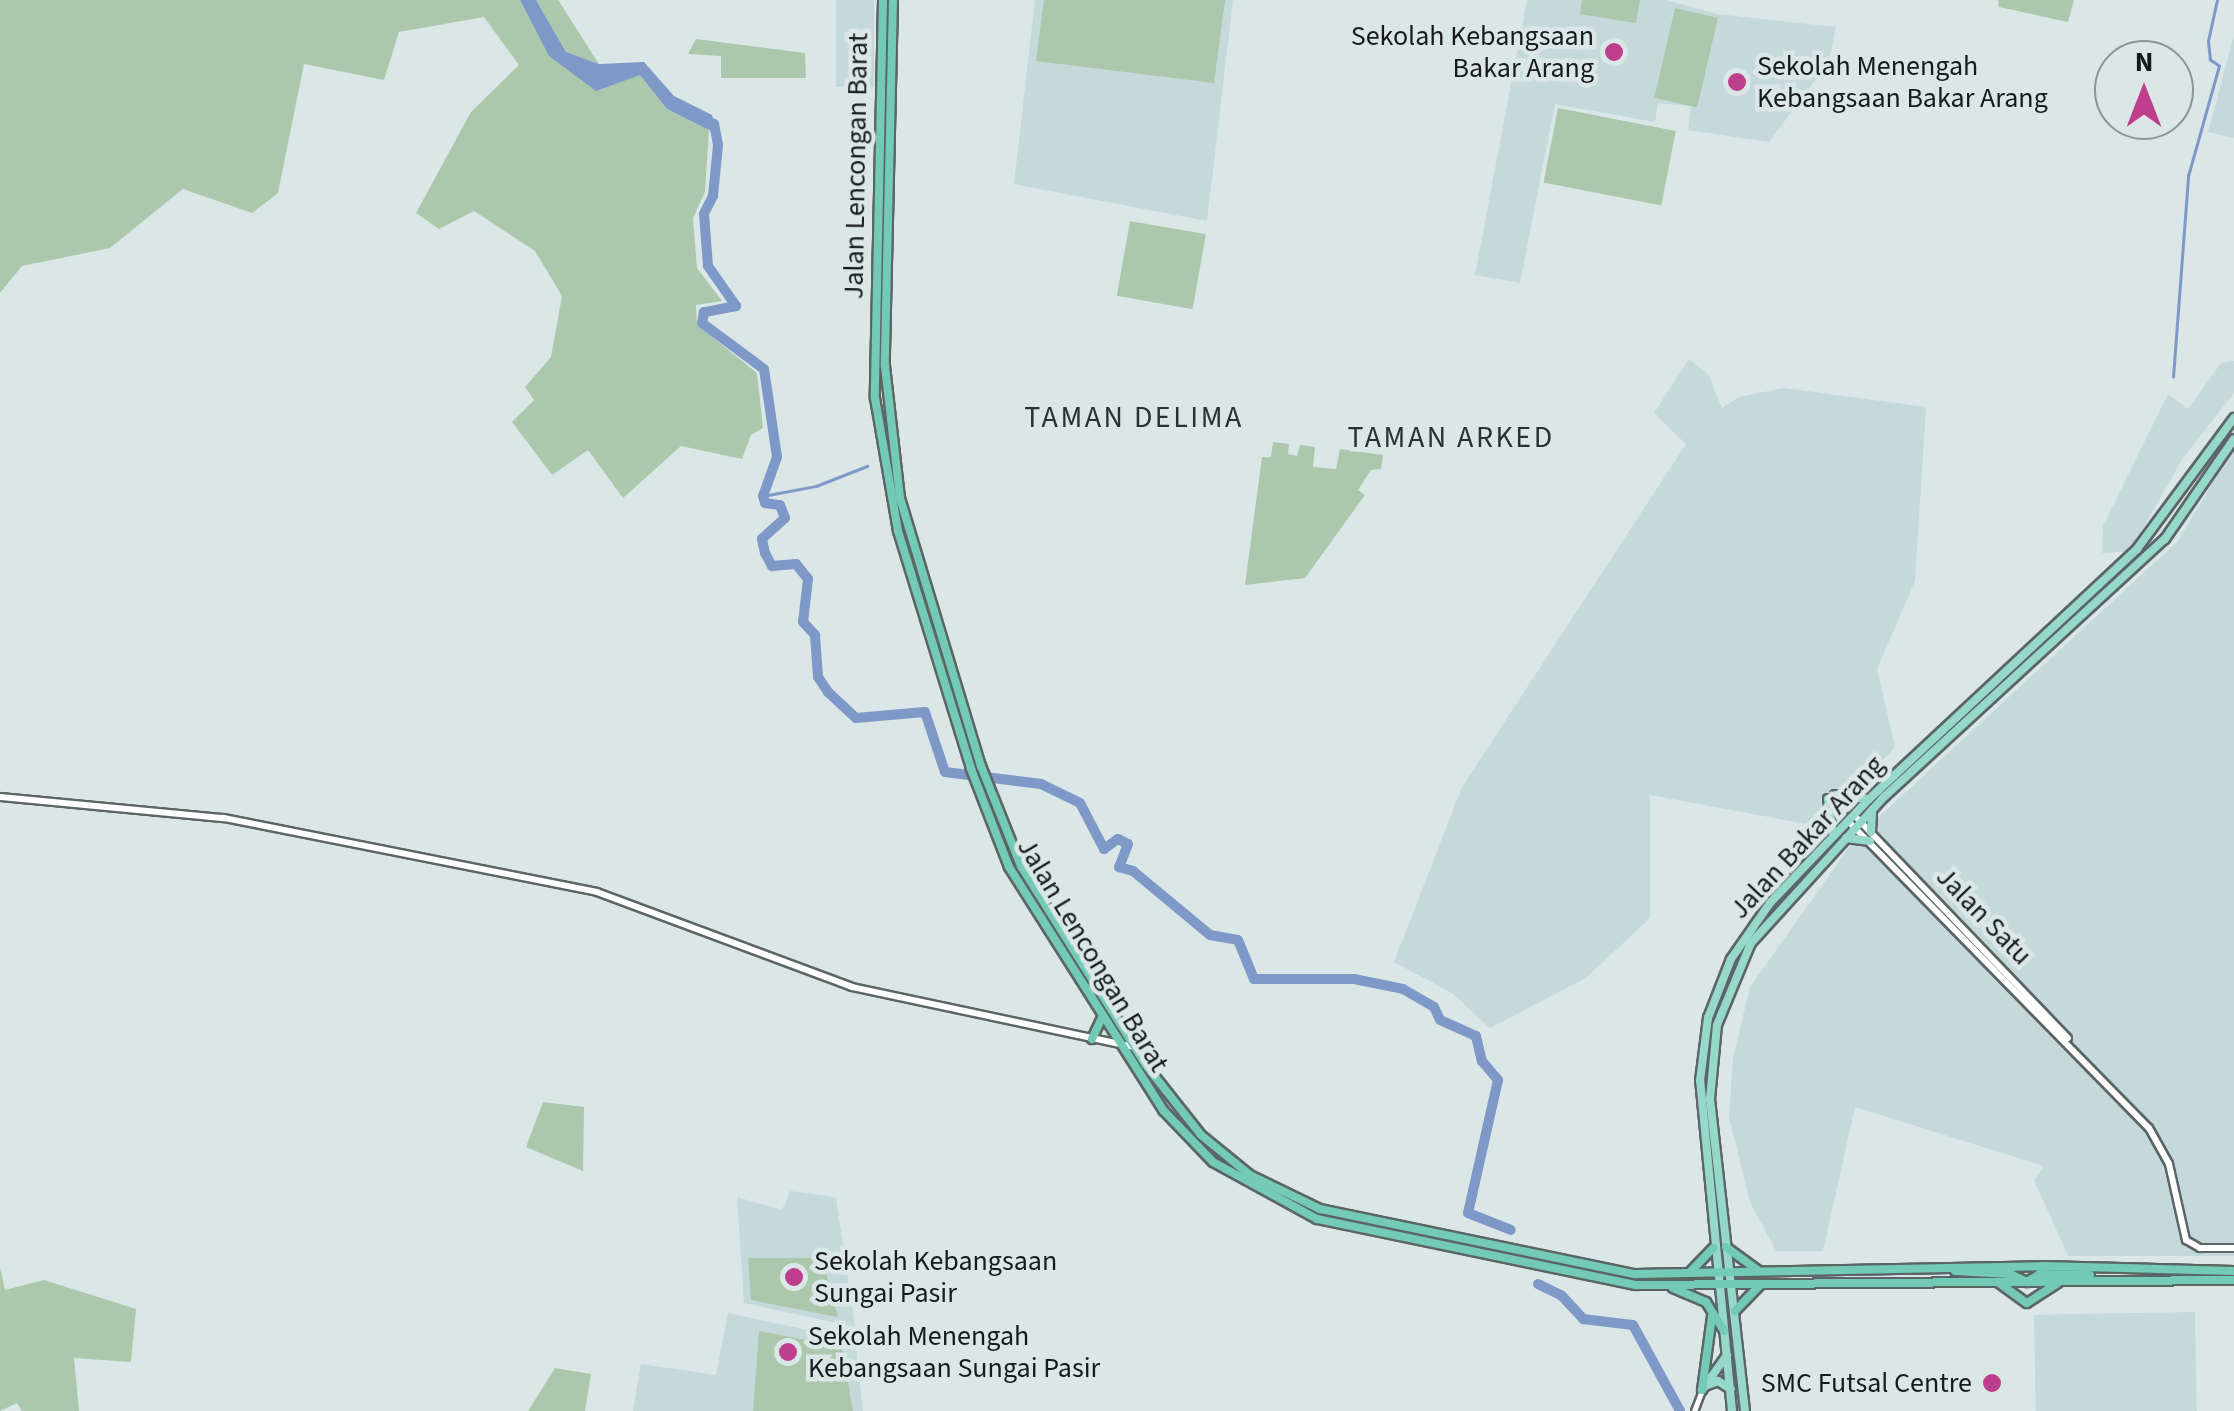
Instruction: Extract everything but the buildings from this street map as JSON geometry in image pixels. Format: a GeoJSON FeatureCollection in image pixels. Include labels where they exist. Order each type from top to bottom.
{"type":"FeatureCollection","features":[{"type":"Feature","properties":{"kind":"highway","name":"Jalan Lencongan Barat"},"geometry":{"type":"LineString","coordinates":[[883,0],[878,432],[898,531],[976,768],[1021,866],[1134,1047],[1200,1135],[1250,1175],[1296,1200],[1356,1219],[1635,1274],[1729,1272],[1765,1278]]}},
{"type":"Feature","properties":{"kind":"highway","name":"Jalan Lencongan Barat"},"geometry":{"type":"LineString","coordinates":[[893,0],[889,435],[909,533],[976,768],[980,795],[1021,890],[1120,1044],[1182,1132],[1213,1162],[1283,1205],[1352,1227],[1648,1285],[1730,1284],[1765,1278]]}},
{"type":"Feature","properties":{"kind":"highway"},"geometry":{"type":"LineString","coordinates":[[1092,1039],[1102,1016]]}},
{"type":"Feature","properties":{"kind":"highway"},"geometry":{"type":"LineString","coordinates":[[1726,1246],[1765,1278],[1999,1282],[2234,1280]]}},
{"type":"Feature","properties":{"kind":"highway"},"geometry":{"type":"LineString","coordinates":[[1682,1274],[1713,1248]]}},
{"type":"Feature","properties":{"kind":"highway"},"geometry":{"type":"LineString","coordinates":[[1936,1268],[2010,1274],[2028,1282]]}},
{"type":"Feature","properties":{"kind":"highway"},"geometry":{"type":"LineString","coordinates":[[1734,1312],[1765,1278],[1936,1268],[2135,1273]]}},
{"type":"Feature","properties":{"kind":"highway"},"geometry":{"type":"LineString","coordinates":[[2028,1282],[2040,1274],[2234,1271]]}},
{"type":"Feature","properties":{"kind":"highway"},"geometry":{"type":"LineString","coordinates":[[1999,1282],[2027,1303],[2062,1282]]}},
{"type":"Feature","properties":{"kind":"highway"},"geometry":{"type":"LineString","coordinates":[[1648,1285],[1688,1292],[1711,1308],[1724,1331]]}},
{"type":"Feature","properties":{"kind":"highway"},"geometry":{"type":"LineString","coordinates":[[1702,1390],[1714,1344],[1711,1308]]}},
{"type":"Feature","properties":{"kind":"main road","name":"Jalan Bakar Arang"},"geometry":{"type":"LineString","coordinates":[[1745,1411],[1710,1100],[1718,1025],[1751,943],[1846,838],[1870,799],[2137,549],[2234,418]]}},
{"type":"Feature","properties":{"kind":"main road","name":"Jalan Bakar Arang"},"geometry":{"type":"LineString","coordinates":[[1732,1411],[1713,1248],[1700,1081],[1708,1018],[1743,939],[1832,837],[1872,810],[2164,539],[2234,439]]}},
{"type":"Feature","properties":{"kind":"main road"},"geometry":{"type":"LineString","coordinates":[[1832,837],[1831,797],[1870,799]]}},
{"type":"Feature","properties":{"kind":"main road"},"geometry":{"type":"LineString","coordinates":[[0,798],[224,818],[598,892],[852,987],[1134,1047]]}},
{"type":"Feature","properties":{"kind":"main road"},"geometry":{"type":"LineString","coordinates":[[1846,838],[1871,836],[1872,810]]}},
{"type":"Feature","properties":{"kind":"main road","name":"Jalan Satu"},"geometry":{"type":"LineString","coordinates":[[1855,821],[2124,1097],[2165,1154],[2186,1240],[2200,1248],[2234,1248]]}},
{"type":"Feature","properties":{"kind":"main road"},"geometry":{"type":"LineString","coordinates":[[1702,1390],[1727,1356]]}},
{"type":"Feature","properties":{"kind":"main road"},"geometry":{"type":"LineString","coordinates":[[1702,1390],[1713,1381],[1731,1390]]}},
{"type":"Feature","properties":{"kind":"street"},"geometry":{"type":"LineString","coordinates":[[1694,1411],[1702,1390]]}},
{"type":"Feature","properties":{"kind":"shaded area"},"geometry":{"type":"Polygon","coordinates":[[[836,0],[874,0],[874,87],[836,87],[836,0]]]}},
{"type":"Feature","properties":{"kind":"shaded area"},"geometry":{"type":"Polygon","coordinates":[[[1035,0],[1233,0],[1207,221],[1014,184],[1035,0]]]}},
{"type":"Feature","properties":{"kind":"shaded area"},"geometry":{"type":"Polygon","coordinates":[[[1527,0],[1666,0],[1717,14],[1836,27],[1829,62],[1769,142],[1688,130],[1691,106],[1658,103],[1655,122],[1555,104],[1520,283],[1475,275],[1527,0]]]}},
{"type":"Feature","properties":{"kind":"shaded area"},"geometry":{"type":"Polygon","coordinates":[[[2234,35],[2234,138],[2208,132],[2234,35]]]}},
{"type":"Feature","properties":{"kind":"shaded area"},"geometry":{"type":"Polygon","coordinates":[[[1689,359],[1708,374],[1722,408],[1739,397],[1784,388],[1926,407],[1915,581],[1877,669],[1895,747],[1823,827],[1650,795],[1650,918],[1586,978],[1490,1028],[1452,993],[1394,962],[1462,787],[1686,444],[1654,413],[1689,359]]]}},
{"type":"Feature","properties":{"kind":"shaded area"},"geometry":{"type":"Polygon","coordinates":[[[2234,361],[2234,393],[2183,458],[2130,551],[2102,553],[2103,526],[2168,394],[2188,409],[2221,363],[2234,361]]]}},
{"type":"Feature","properties":{"kind":"shaded area"},"geometry":{"type":"Polygon","coordinates":[[[2234,447],[2234,1256],[2068,1256],[2034,1180],[2044,1166],[1855,1107],[1823,1251],[1776,1251],[1750,1202],[1729,1117],[1733,1058],[1750,987],[1855,839],[2178,541],[2234,447]]]}},
{"type":"Feature","properties":{"kind":"shaded area","name":"Sekolah Kebangsaan Sungai Pasir"},"geometry":{"type":"Polygon","coordinates":[[[790,1191],[836,1197],[855,1327],[744,1303],[737,1197],[782,1210],[790,1191]]]}},
{"type":"Feature","properties":{"kind":"shaded area"},"geometry":{"type":"Polygon","coordinates":[[[2195,1312],[2197,1411],[2036,1411],[2034,1315],[2195,1312]]]}},
{"type":"Feature","properties":{"kind":"shaded area","name":"Sekolah Menengah Kebangsaan Sungai Pasir"},"geometry":{"type":"Polygon","coordinates":[[[728,1313],[855,1340],[863,1411],[633,1411],[641,1364],[716,1375],[728,1313]]]}},
{"type":"Feature","properties":{"kind":"green space"},"geometry":{"type":"Polygon","coordinates":[[[0,0],[520,0],[549,55],[640,75],[667,109],[709,130],[705,192],[693,218],[697,268],[722,301],[696,305],[697,325],[757,373],[763,428],[751,435],[742,459],[681,446],[623,498],[588,450],[552,475],[512,422],[534,400],[525,387],[551,357],[562,296],[535,251],[474,211],[439,229],[416,213],[471,112],[519,65],[484,17],[399,32],[384,80],[304,64],[278,193],[252,213],[183,189],[110,248],[22,266],[0,293],[0,0]]]}},
{"type":"Feature","properties":{"kind":"green space"},"geometry":{"type":"Polygon","coordinates":[[[536,0],[558,0],[599,64],[566,52],[536,0]]]}},
{"type":"Feature","properties":{"kind":"green space"},"geometry":{"type":"Polygon","coordinates":[[[1044,0],[1225,0],[1214,83],[1036,61],[1044,0]]]}},
{"type":"Feature","properties":{"kind":"green space"},"geometry":{"type":"Polygon","coordinates":[[[1582,0],[1640,0],[1636,23],[1580,14],[1582,0]]]}},
{"type":"Feature","properties":{"kind":"green space"},"geometry":{"type":"Polygon","coordinates":[[[1998,0],[2074,0],[2068,22],[1999,7],[1998,0]]]}},
{"type":"Feature","properties":{"kind":"green space"},"geometry":{"type":"Polygon","coordinates":[[[1675,8],[1718,18],[1697,108],[1654,98],[1675,8]]]}},
{"type":"Feature","properties":{"kind":"green space"},"geometry":{"type":"Polygon","coordinates":[[[696,39],[805,53],[806,78],[721,78],[721,56],[688,54],[696,39]]]}},
{"type":"Feature","properties":{"kind":"green space"},"geometry":{"type":"Polygon","coordinates":[[[1558,108],[1676,131],[1661,206],[1543,183],[1558,108]]]}},
{"type":"Feature","properties":{"kind":"green space"},"geometry":{"type":"Polygon","coordinates":[[[1130,221],[1206,234],[1193,309],[1117,296],[1130,221]]]}},
{"type":"Feature","properties":{"kind":"green space"},"geometry":{"type":"Polygon","coordinates":[[[1273,442],[1289,444],[1288,454],[1297,456],[1300,445],[1315,447],[1313,467],[1336,469],[1340,449],[1383,455],[1381,469],[1371,470],[1358,490],[1365,495],[1305,578],[1245,585],[1262,457],[1271,457],[1273,442]]]}},
{"type":"Feature","properties":{"kind":"green space"},"geometry":{"type":"Polygon","coordinates":[[[543,1102],[584,1107],[583,1171],[526,1147],[543,1102]]]}},
{"type":"Feature","properties":{"kind":"green space"},"geometry":{"type":"Polygon","coordinates":[[[748,1258],[822,1258],[838,1317],[751,1300],[748,1258]]]}},
{"type":"Feature","properties":{"kind":"green space"},"geometry":{"type":"Polygon","coordinates":[[[0,1268],[5,1290],[44,1280],[136,1309],[131,1362],[74,1358],[79,1411],[22,1411],[17,1403],[0,1411],[0,1268]]]}},
{"type":"Feature","properties":{"kind":"green space"},"geometry":{"type":"Polygon","coordinates":[[[759,1331],[842,1347],[853,1411],[753,1411],[759,1331]]]}},
{"type":"Feature","properties":{"kind":"green space"},"geometry":{"type":"Polygon","coordinates":[[[555,1368],[591,1374],[585,1411],[528,1411],[555,1368]]]}},
{"type":"Feature","properties":{"kind":"water"},"geometry":{"type":"Polygon","coordinates":[[[520,0],[536,0],[566,52],[599,64],[644,62],[674,96],[712,115],[714,124],[709,130],[667,109],[640,75],[596,91],[549,56],[520,0]]]}},
{"type":"Feature","properties":{"kind":"waterway"},"geometry":{"type":"LineString","coordinates":[[2173,377],[2188,176],[2219,66],[2210,60],[2208,41],[2217,0]]}},
{"type":"Feature","properties":{"kind":"waterway"},"geometry":{"type":"LineString","coordinates":[[703,118],[714,124],[718,145],[713,196],[704,214],[708,266],[736,306],[704,312],[702,323],[764,369],[777,457],[763,496],[765,503],[780,505],[785,518],[762,539],[772,566],[796,564],[808,579],[803,622],[815,635],[818,677],[828,692],[856,718],[925,712],[945,772],[1041,784],[1080,803],[1104,849],[1118,839],[1128,844],[1119,867],[1133,871],[1210,935],[1238,940],[1254,979],[1354,979],[1403,989],[1434,1007],[1440,1020],[1476,1036],[1482,1061],[1498,1080],[1468,1213],[1511,1230]]}},
{"type":"Feature","properties":{"kind":"waterway"},"geometry":{"type":"LineString","coordinates":[[763,496],[816,486],[867,466]]}},
{"type":"Feature","properties":{"kind":"waterway"},"geometry":{"type":"LineString","coordinates":[[1538,1284],[1561,1295],[1583,1319],[1633,1325],[1680,1411]]}},
{"type":"Feature","properties":{"kind":"place","name":"Sekolah Kebangsaan Bakar Arang"},"geometry":{"type":"Point","coordinates":[1614,52]}},
{"type":"Feature","properties":{"kind":"place","name":"Sekolah Menengah Kebangsaan Bakar Arang"},"geometry":{"type":"Point","coordinates":[1737,82]}},
{"type":"Feature","properties":{"kind":"place","name":"Sekolah Kebangsaan Sungai Pasir"},"geometry":{"type":"Point","coordinates":[794,1277]}},
{"type":"Feature","properties":{"kind":"place","name":"Sekolah Menengah Kebangsaan Sungai Pasir"},"geometry":{"type":"Point","coordinates":[788,1352]}},
{"type":"Feature","properties":{"kind":"place","name":"SMC Futsal Centre"},"geometry":{"type":"Point","coordinates":[1992,1383]}},
{"type":"Feature","properties":{"kind":"district","name":"TAMAN DELIMA"},"geometry":{"type":"Point","coordinates":[1134,418]}},
{"type":"Feature","properties":{"kind":"district","name":"TAMAN ARKED"},"geometry":{"type":"Point","coordinates":[1451,438]}}]}
